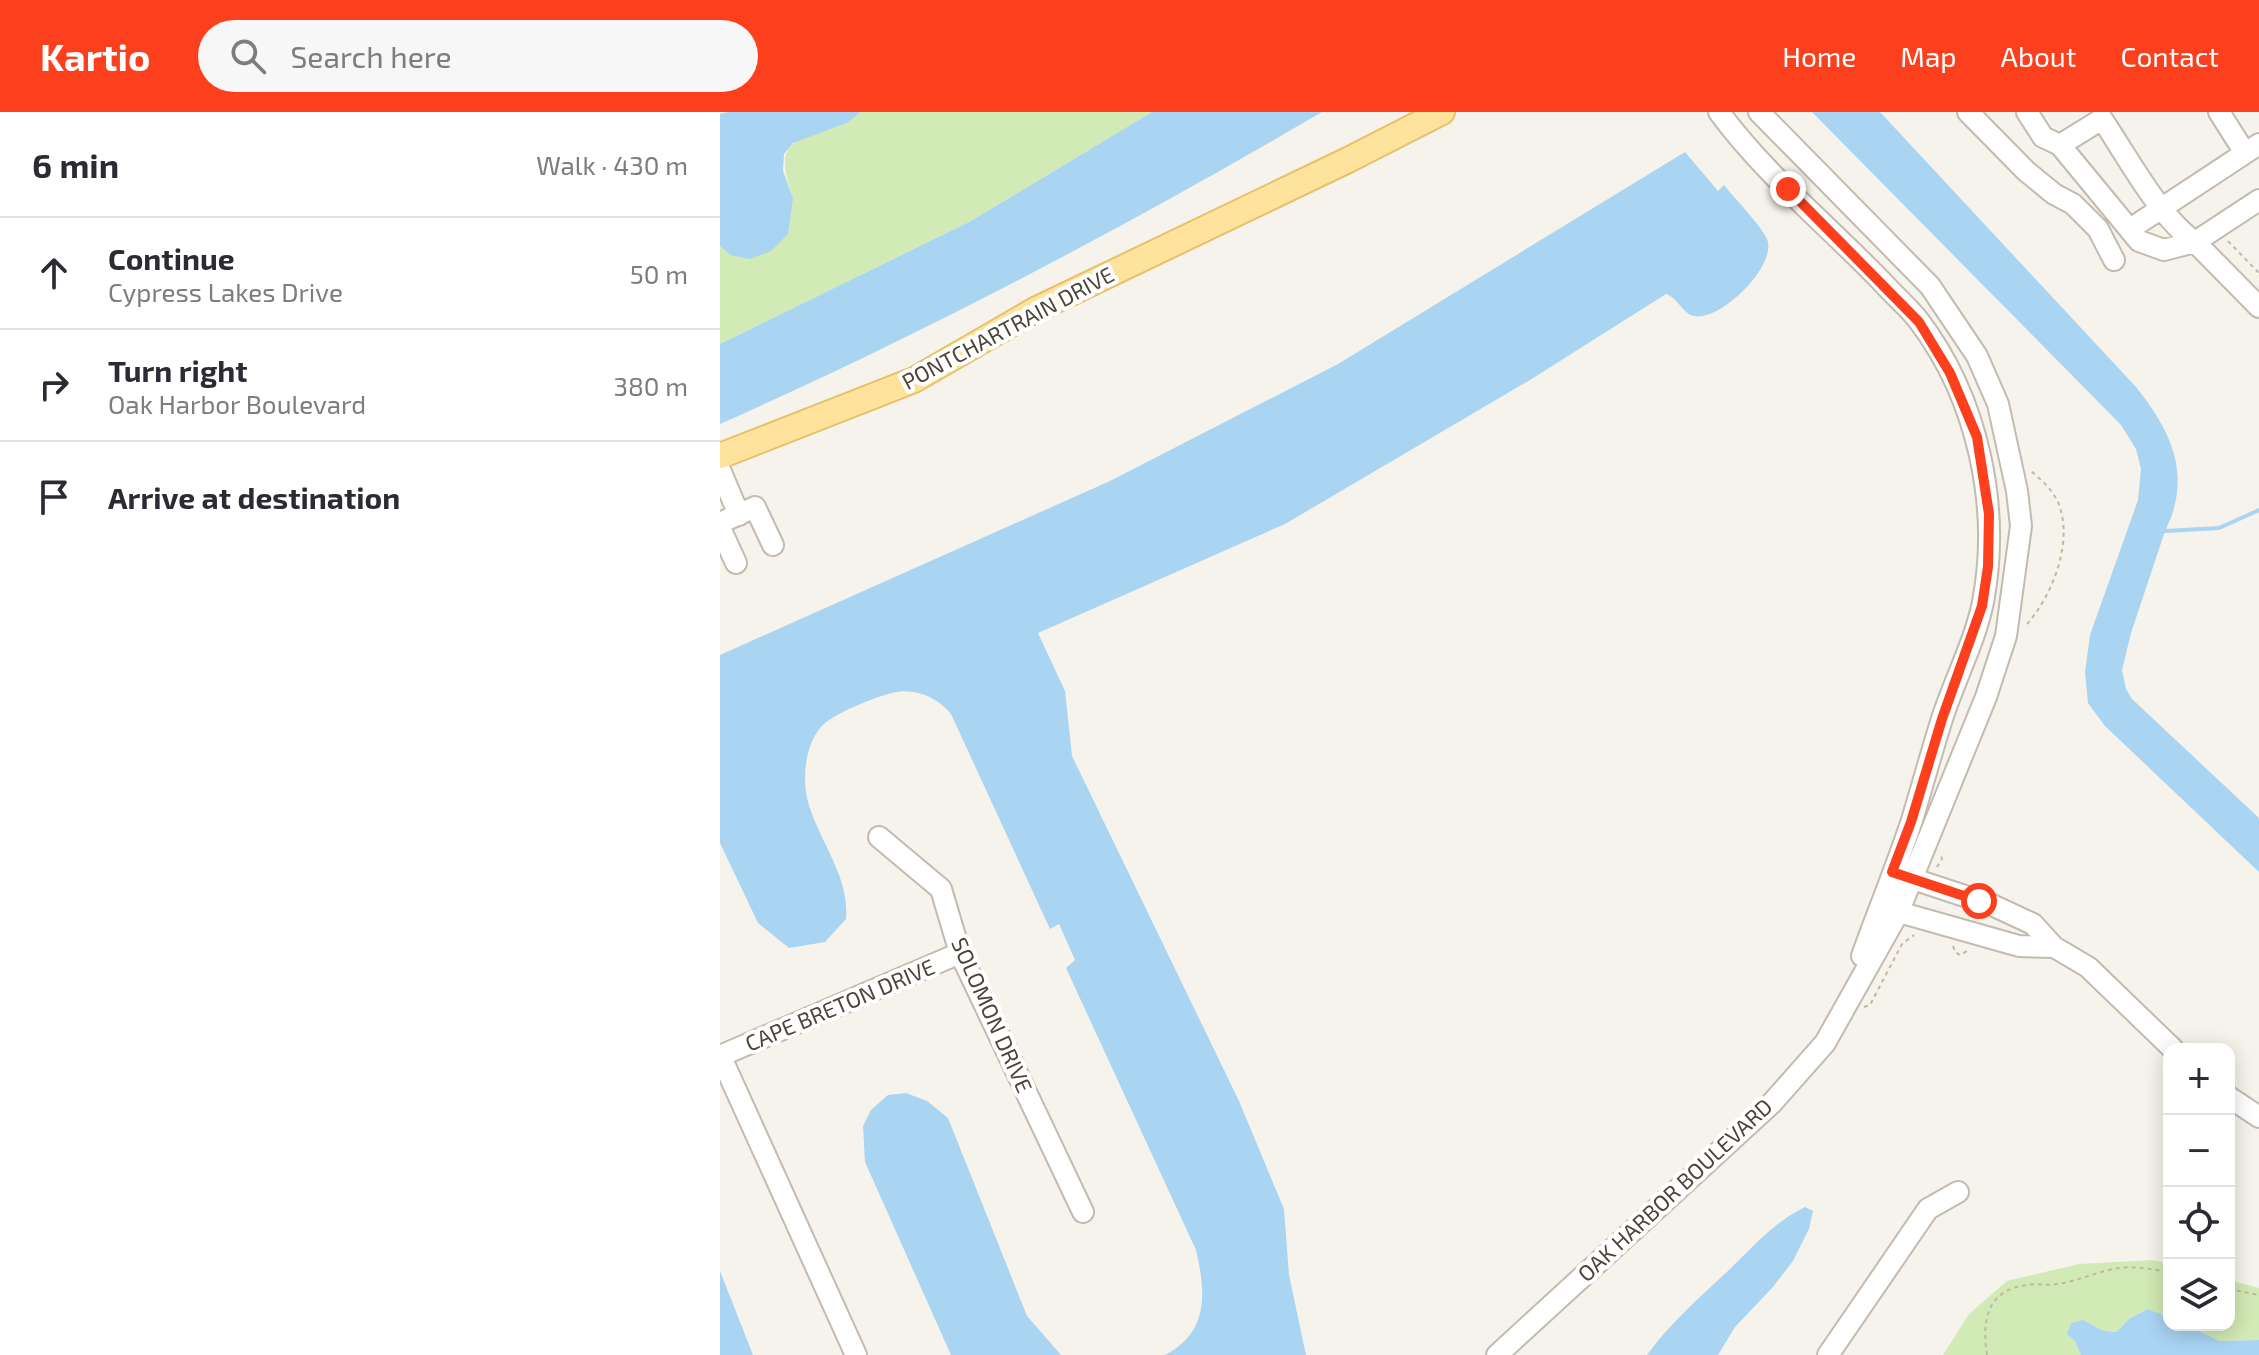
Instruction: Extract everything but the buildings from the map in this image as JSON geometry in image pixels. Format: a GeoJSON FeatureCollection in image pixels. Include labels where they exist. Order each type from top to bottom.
{"type":"FeatureCollection","features":[{"type":"Feature","properties":{"kind":"main road","name":"PONTCHARTRAIN DRIVE"},"geometry":{"type":"LineString","coordinates":[[1290,187],[1405,112]]}},
{"type":"Feature","properties":{"kind":"main road","name":"PONTCHARTRAIN DRIVE"},"geometry":{"type":"LineString","coordinates":[[720,456],[914,380],[1035,310],[1442,112]]}},
{"type":"Feature","properties":{"kind":"street","name":"OAK HARBOR BOULEVARD"},"geometry":{"type":"LineString","coordinates":[[1719,112],[1788,189],[1919,322],[1950,373],[1977,437],[1989,514],[1988,567],[1982,606],[1942,719],[1911,822],[1902,875]]}},
{"type":"Feature","properties":{"kind":"street","name":"OAK HARBOR BOULEVARD"},"geometry":{"type":"LineString","coordinates":[[1497,1355],[1771,1104],[1825,1043],[1986,697],[2006,636],[2021,526],[2017,491],[1998,404],[1977,356],[1930,286],[1759,112]]}},
{"type":"Feature","properties":{"kind":"street"},"geometry":{"type":"LineString","coordinates":[[1968,112],[2026,171],[2054,194],[2073,204],[2098,229],[2114,260]]}},
{"type":"Feature","properties":{"kind":"street"},"geometry":{"type":"LineString","coordinates":[[2027,112],[2043,137],[2060,145],[2139,241],[2164,250],[2195,242],[2259,200]]}},
{"type":"Feature","properties":{"kind":"street"},"geometry":{"type":"LineString","coordinates":[[2130,229],[2252,148],[2219,112]]}},
{"type":"Feature","properties":{"kind":"street"},"geometry":{"type":"LineString","coordinates":[[2060,145],[2102,119],[2181,232],[2195,242],[2259,307]]}},
{"type":"Feature","properties":{"kind":"street"},"geometry":{"type":"LineString","coordinates":[[720,470],[726,522],[736,563]]}},
{"type":"Feature","properties":{"kind":"street"},"geometry":{"type":"LineString","coordinates":[[726,522],[755,507],[773,545]]}},
{"type":"Feature","properties":{"kind":"street","name":"SOLOMON DRIVE"},"geometry":{"type":"LineString","coordinates":[[879,837],[941,889],[960,953],[1083,1212]]}},
{"type":"Feature","properties":{"kind":"street"},"geometry":{"type":"LineString","coordinates":[[1902,875],[1992,905],[2033,924],[2054,947],[2088,967],[2167,1043]]}},
{"type":"Feature","properties":{"kind":"street"},"geometry":{"type":"LineString","coordinates":[[1889,910],[2019,946],[2054,947]]}},
{"type":"Feature","properties":{"kind":"street","name":"CAPE BRETON DRIVE"},"geometry":{"type":"LineString","coordinates":[[720,1055],[960,953]]}},
{"type":"Feature","properties":{"kind":"street"},"geometry":{"type":"LineString","coordinates":[[720,1055],[856,1355]]}},
{"type":"Feature","properties":{"kind":"street"},"geometry":{"type":"LineString","coordinates":[[2235,1101],[2259,1117]]}},
{"type":"Feature","properties":{"kind":"street"},"geometry":{"type":"LineString","coordinates":[[1828,1355],[1928,1209],[1958,1192]]}},
{"type":"Feature","properties":{"kind":"path"},"geometry":{"type":"LineString","coordinates":[[2231,245],[2259,273]]}},
{"type":"Feature","properties":{"kind":"path"},"geometry":{"type":"LineString","coordinates":[[2026,624],[2047,597],[2064,532],[2061,510],[2055,496],[2047,484],[2030,470]]}},
{"type":"Feature","properties":{"kind":"path"},"geometry":{"type":"LineString","coordinates":[[1934,871],[1942,859],[1937,847]]}},
{"type":"Feature","properties":{"kind":"path"},"geometry":{"type":"LineString","coordinates":[[1987,1355],[1983,1329],[1986,1316],[1996,1298],[2007,1290],[2027,1285],[2056,1285],[2115,1269],[2136,1267],[2163,1271]]}},
{"type":"Feature","properties":{"kind":"path"},"geometry":{"type":"LineString","coordinates":[[2235,1290],[2259,1295]]}},
{"type":"Feature","properties":{"kind":"green space"},"geometry":{"type":"Polygon","coordinates":[[[861,112],[1152,112],[971,221],[720,344],[720,246],[730,255],[793,198],[786,173],[786,157],[791,146],[845,123],[861,112]]]}},
{"type":"Feature","properties":{"kind":"green space"},"geometry":{"type":"Polygon","coordinates":[[[2153,1260],[2163,1262],[2163,1315],[2146,1309],[2129,1319],[2118,1332],[2104,1331],[2083,1320],[2075,1340],[2081,1355],[1943,1355],[1969,1314],[2007,1281],[2079,1264],[2153,1260]]]}},
{"type":"Feature","properties":{"kind":"green space"},"geometry":{"type":"Polygon","coordinates":[[[2235,1282],[2259,1288],[2259,1340],[2220,1341],[2199,1331],[2235,1331],[2235,1282]]]}},
{"type":"Feature","properties":{"kind":"water"},"geometry":{"type":"Polygon","coordinates":[[[861,112],[847,123],[793,143],[784,154],[783,171],[793,198],[788,234],[771,251],[750,259],[730,255],[720,246],[720,114],[861,112]]]}},
{"type":"Feature","properties":{"kind":"water"},"geometry":{"type":"Polygon","coordinates":[[[1152,112],[1322,112],[1026,276],[720,424],[720,344],[971,221],[1152,112]]]}},
{"type":"Feature","properties":{"kind":"water"},"geometry":{"type":"Polygon","coordinates":[[[1812,112],[1880,112],[2136,387],[2159,420],[2174,454],[2177,491],[2131,633],[2122,670],[2126,689],[2132,699],[2259,818],[2259,872],[2105,726],[2088,703],[2085,672],[2090,635],[2138,500],[2141,469],[2136,449],[2121,425],[1812,112]]]}},
{"type":"Feature","properties":{"kind":"water"},"geometry":{"type":"Polygon","coordinates":[[[1685,152],[1718,191],[1724,185],[1767,239],[1764,263],[1744,290],[1731,301],[1718,310],[1694,316],[1666,294],[1530,380],[1285,524],[1038,633],[1065,691],[1072,756],[1239,1101],[1284,1209],[1289,1275],[1306,1355],[1165,1355],[1190,1335],[1201,1310],[1202,1281],[1196,1250],[1066,968],[1075,960],[1059,924],[1050,929],[951,714],[924,695],[900,691],[831,718],[813,738],[805,768],[807,798],[843,887],[846,919],[825,942],[789,948],[758,923],[720,843],[720,655],[1110,481],[1338,364],[1685,152]]]}},
{"type":"Feature","properties":{"kind":"water"},"geometry":{"type":"Polygon","coordinates":[[[906,1093],[927,1101],[948,1118],[1027,1316],[1061,1355],[951,1355],[865,1162],[863,1126],[871,1110],[888,1095],[906,1093]]]}},
{"type":"Feature","properties":{"kind":"water"},"geometry":{"type":"Polygon","coordinates":[[[1805,1207],[1813,1211],[1809,1229],[1793,1261],[1735,1327],[1718,1355],[1647,1355],[1665,1332],[1765,1235],[1805,1207]]]}},
{"type":"Feature","properties":{"kind":"water"},"geometry":{"type":"Polygon","coordinates":[[[720,1271],[753,1355],[720,1355],[720,1271]]]}},
{"type":"Feature","properties":{"kind":"water"},"geometry":{"type":"Polygon","coordinates":[[[2147,1309],[2163,1315],[2163,1331],[2199,1331],[2220,1341],[2259,1340],[2259,1355],[2081,1355],[2075,1341],[2067,1334],[2071,1323],[2083,1320],[2104,1331],[2117,1332],[2129,1319],[2147,1309]]]}},
{"type":"Feature","properties":{"kind":"waterway"},"geometry":{"type":"LineString","coordinates":[[2165,531],[2219,528],[2259,510]]}},
{"type":"Feature","properties":{"kind":"route"},"geometry":{"type":"LineString","coordinates":[[1788,189],[1919,322],[1950,373],[1977,437],[1989,514],[1988,567],[1982,606],[1892,872],[1979,901]]}}]}
